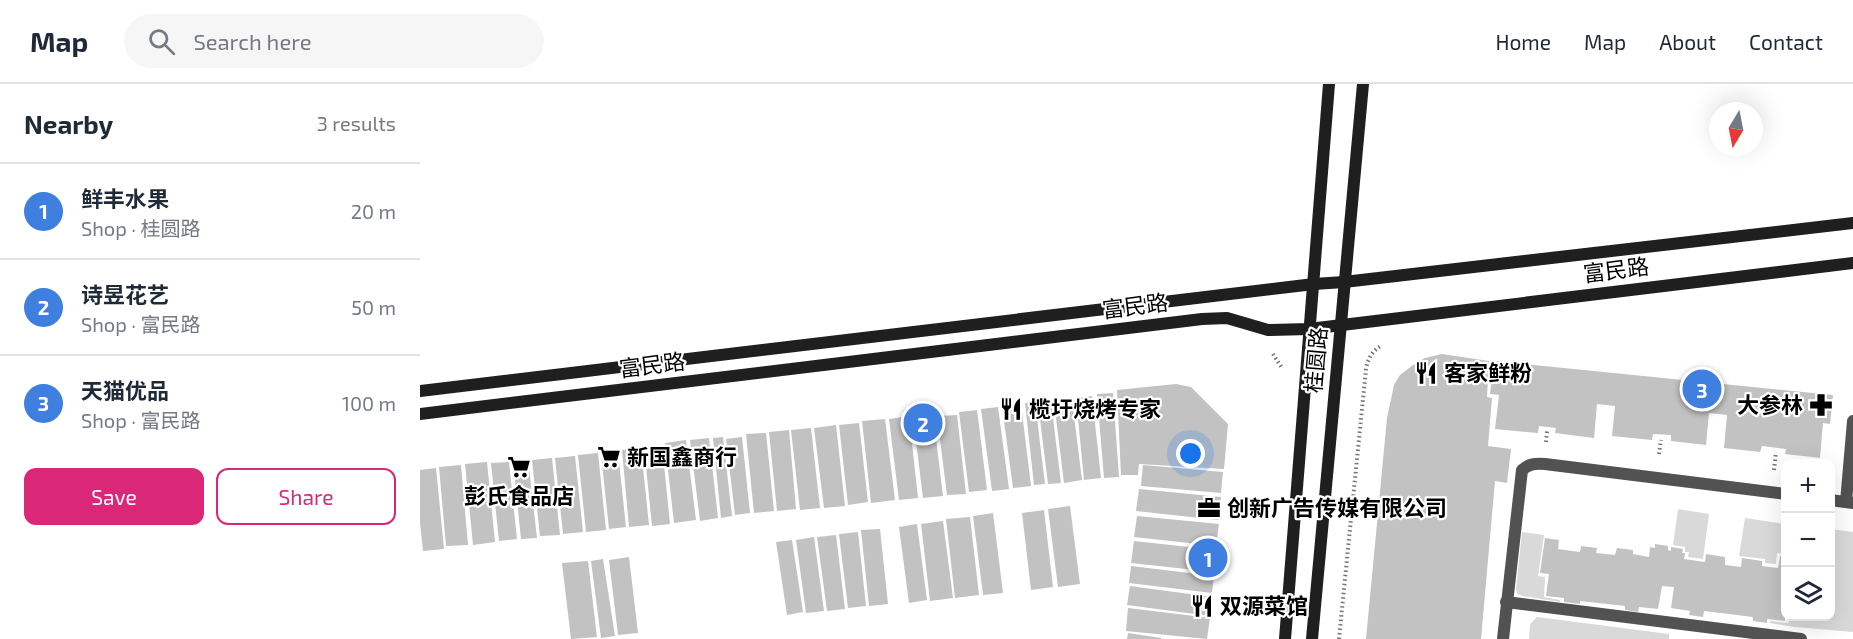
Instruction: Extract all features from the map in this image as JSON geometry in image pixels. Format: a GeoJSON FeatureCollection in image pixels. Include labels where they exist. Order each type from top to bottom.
{"type":"FeatureCollection","features":[{"type":"Feature","properties":{"kind":"street","name":"桂圆路"},"geometry":{"type":"LineString","coordinates":[[1285,639],[1329,84]]}},
{"type":"Feature","properties":{"kind":"street","name":"桂圆路"},"geometry":{"type":"LineString","coordinates":[[1312,639],[1363,84]]}},
{"type":"Feature","properties":{"kind":"street","name":"富民路"},"geometry":{"type":"LineString","coordinates":[[420,391],[1314,284],[1853,223]]}},
{"type":"Feature","properties":{"kind":"street","name":"富民路"},"geometry":{"type":"LineString","coordinates":[[420,414],[1202,319],[1227,318],[1268,330],[1310,329],[1853,263]]}},
{"type":"Feature","properties":{"kind":"lane"},"geometry":{"type":"LineString","coordinates":[[1849,502],[1853,422]]}},
{"type":"Feature","properties":{"kind":"lane"},"geometry":{"type":"LineString","coordinates":[[1503,639],[1522,470],[1528,465],[1537,463],[1781,494]]}},
{"type":"Feature","properties":{"kind":"lane"},"geometry":{"type":"LineString","coordinates":[[1506,602],[1801,639]]}},
{"type":"Feature","properties":{"kind":"path"},"geometry":{"type":"LineString","coordinates":[[1339,639],[1366,369],[1368,359],[1383,344]]}},
{"type":"Feature","properties":{"kind":"path"},"geometry":{"type":"LineString","coordinates":[[1270,350],[1285,376]]}},
{"type":"Feature","properties":{"kind":"shaded area"},"geometry":{"type":"Polygon","coordinates":[[[1678,509],[1709,514],[1703,559],[1688,557],[1689,552],[1685,552],[1685,547],[1673,545],[1678,509]]]}},
{"type":"Feature","properties":{"kind":"shaded area"},"geometry":{"type":"Polygon","coordinates":[[[1745,518],[1781,523],[1781,554],[1777,553],[1776,564],[1765,563],[1765,559],[1739,556],[1745,518]]]}},
{"type":"Feature","properties":{"kind":"shaded area"},"geometry":{"type":"Polygon","coordinates":[[[1835,530],[1853,532],[1853,632],[1794,627],[1770,623],[1770,621],[1788,623],[1788,621],[1835,621],[1835,530]]]}},
{"type":"Feature","properties":{"kind":"shaded area"},"geometry":{"type":"Polygon","coordinates":[[[1522,532],[1544,535],[1538,576],[1545,577],[1544,597],[1560,600],[1560,602],[1517,594],[1522,532]]]}},
{"type":"Feature","properties":{"kind":"shaded area"},"geometry":{"type":"Polygon","coordinates":[[[1537,617],[1669,634],[1669,639],[1529,639],[1530,624],[1537,617]]]}},
{"type":"Feature","properties":{"kind":"building"},"geometry":{"type":"Polygon","coordinates":[[[1442,354],[1489,361],[1487,397],[1492,398],[1488,446],[1511,449],[1507,483],[1495,481],[1481,639],[1366,639],[1387,418],[1394,385],[1400,375],[1413,365],[1425,358],[1442,354]]]}},
{"type":"Feature","properties":{"kind":"building"},"geometry":{"type":"Polygon","coordinates":[[[1494,361],[1833,395],[1830,424],[1823,423],[1820,458],[1785,454],[1786,449],[1762,446],[1760,452],[1724,448],[1727,415],[1709,413],[1706,445],[1671,441],[1671,435],[1653,434],[1652,440],[1612,436],[1615,406],[1597,404],[1594,438],[1555,433],[1556,428],[1539,426],[1538,433],[1495,429],[1499,395],[1490,394],[1494,361]]]}},
{"type":"Feature","properties":{"kind":"building"},"geometry":{"type":"Polygon","coordinates":[[[1176,384],[1191,387],[1228,424],[1224,469],[1139,464],[1138,475],[1121,475],[1117,390],[1176,384]]]}},
{"type":"Feature","properties":{"kind":"building"},"geometry":{"type":"Polygon","coordinates":[[[1113,393],[1119,477],[1104,478],[1097,394],[1113,393]]]}},
{"type":"Feature","properties":{"kind":"building"},"geometry":{"type":"Polygon","coordinates":[[[1092,396],[1101,478],[1084,480],[1076,398],[1092,396]]]}},
{"type":"Feature","properties":{"kind":"building"},"geometry":{"type":"Polygon","coordinates":[[[1072,400],[1082,480],[1064,483],[1054,402],[1072,400]]]}},
{"type":"Feature","properties":{"kind":"building"},"geometry":{"type":"Polygon","coordinates":[[[1035,402],[1045,484],[1034,485],[1025,403],[1035,402]]]}},
{"type":"Feature","properties":{"kind":"building"},"geometry":{"type":"Polygon","coordinates":[[[1051,402],[1061,483],[1048,484],[1038,403],[1051,402]]]}},
{"type":"Feature","properties":{"kind":"building"},"geometry":{"type":"Polygon","coordinates":[[[1021,404],[1031,486],[1013,488],[1002,406],[1021,404]]]}},
{"type":"Feature","properties":{"kind":"building"},"geometry":{"type":"Polygon","coordinates":[[[998,407],[1009,489],[992,491],[981,409],[998,407]]]}},
{"type":"Feature","properties":{"kind":"building"},"geometry":{"type":"Polygon","coordinates":[[[977,410],[987,490],[969,492],[959,412],[977,410]]]}},
{"type":"Feature","properties":{"kind":"building"},"geometry":{"type":"Polygon","coordinates":[[[933,414],[943,496],[923,498],[913,417],[933,414]]]}},
{"type":"Feature","properties":{"kind":"building"},"geometry":{"type":"Polygon","coordinates":[[[957,415],[966,494],[947,495],[937,416],[957,415]]]}},
{"type":"Feature","properties":{"kind":"building"},"geometry":{"type":"Polygon","coordinates":[[[909,416],[918,498],[899,500],[889,419],[909,416]]]}},
{"type":"Feature","properties":{"kind":"building"},"geometry":{"type":"Polygon","coordinates":[[[885,419],[895,500],[871,503],[862,421],[885,419]]]}},
{"type":"Feature","properties":{"kind":"building"},"geometry":{"type":"Polygon","coordinates":[[[859,423],[868,502],[848,505],[839,425],[859,423]]]}},
{"type":"Feature","properties":{"kind":"building"},"geometry":{"type":"Polygon","coordinates":[[[836,425],[845,506],[824,508],[814,428],[836,425]]]}},
{"type":"Feature","properties":{"kind":"building"},"geometry":{"type":"Polygon","coordinates":[[[811,428],[820,508],[800,510],[791,430],[811,428]]]}},
{"type":"Feature","properties":{"kind":"building"},"geometry":{"type":"Polygon","coordinates":[[[789,430],[796,509],[777,511],[769,432],[789,430]]]}},
{"type":"Feature","properties":{"kind":"building"},"geometry":{"type":"Polygon","coordinates":[[[766,433],[774,511],[754,513],[746,434],[766,433]]]}},
{"type":"Feature","properties":{"kind":"building"},"geometry":{"type":"Polygon","coordinates":[[[723,437],[732,516],[721,518],[713,438],[723,437]]]}},
{"type":"Feature","properties":{"kind":"building"},"geometry":{"type":"Polygon","coordinates":[[[742,437],[750,513],[735,515],[726,439],[742,437]]]}},
{"type":"Feature","properties":{"kind":"building"},"geometry":{"type":"Polygon","coordinates":[[[709,438],[718,518],[700,521],[690,440],[709,438]]]}},
{"type":"Feature","properties":{"kind":"building"},"geometry":{"type":"Polygon","coordinates":[[[686,440],[696,520],[674,523],[665,443],[686,440]]]}},
{"type":"Feature","properties":{"kind":"building"},"geometry":{"type":"Polygon","coordinates":[[[662,445],[670,524],[652,526],[644,447],[662,445]]]}},
{"type":"Feature","properties":{"kind":"building"},"geometry":{"type":"Polygon","coordinates":[[[641,448],[649,525],[629,527],[622,450],[641,448]]]}},
{"type":"Feature","properties":{"kind":"building"},"geometry":{"type":"Polygon","coordinates":[[[618,452],[626,527],[609,529],[601,454],[618,452]]]}},
{"type":"Feature","properties":{"kind":"building"},"geometry":{"type":"Polygon","coordinates":[[[598,453],[606,530],[586,532],[578,455],[598,453]]]}},
{"type":"Feature","properties":{"kind":"building"},"geometry":{"type":"Polygon","coordinates":[[[575,456],[583,532],[563,534],[555,458],[575,456]]]}},
{"type":"Feature","properties":{"kind":"building"},"geometry":{"type":"Polygon","coordinates":[[[552,458],[560,535],[540,536],[532,460],[552,458]]]}},
{"type":"Feature","properties":{"kind":"building"},"geometry":{"type":"Polygon","coordinates":[[[528,459],[537,538],[521,539],[513,460],[528,459]]]}},
{"type":"Feature","properties":{"kind":"building"},"geometry":{"type":"Polygon","coordinates":[[[487,462],[495,542],[473,545],[465,464],[487,462]]]}},
{"type":"Feature","properties":{"kind":"building"},"geometry":{"type":"Polygon","coordinates":[[[509,462],[517,539],[499,541],[491,463],[509,462]]]}},
{"type":"Feature","properties":{"kind":"building"},"geometry":{"type":"Polygon","coordinates":[[[461,465],[468,545],[446,546],[439,467],[461,465]]]}},
{"type":"Feature","properties":{"kind":"building"},"geometry":{"type":"Polygon","coordinates":[[[1143,465],[1223,472],[1221,493],[1141,486],[1143,465]]]}},
{"type":"Feature","properties":{"kind":"building"},"geometry":{"type":"Polygon","coordinates":[[[436,468],[444,549],[423,551],[420,523],[420,470],[436,468]]]}},
{"type":"Feature","properties":{"kind":"building"},"geometry":{"type":"Polygon","coordinates":[[[1139,489],[1221,497],[1218,520],[1136,511],[1139,489]]]}},
{"type":"Feature","properties":{"kind":"building"},"geometry":{"type":"Polygon","coordinates":[[[1070,506],[1080,584],[1058,587],[1048,509],[1070,506]]]}},
{"type":"Feature","properties":{"kind":"building"},"geometry":{"type":"Polygon","coordinates":[[[1044,510],[1053,587],[1031,590],[1022,513],[1044,510]]]}},
{"type":"Feature","properties":{"kind":"building"},"geometry":{"type":"Polygon","coordinates":[[[993,513],[1003,593],[983,595],[973,516],[993,513]]]}},
{"type":"Feature","properties":{"kind":"building"},"geometry":{"type":"Polygon","coordinates":[[[1137,516],[1219,524],[1216,546],[1134,537],[1137,516]]]}},
{"type":"Feature","properties":{"kind":"building"},"geometry":{"type":"Polygon","coordinates":[[[970,517],[979,595],[955,598],[946,519],[970,517]]]}},
{"type":"Feature","properties":{"kind":"building"},"geometry":{"type":"Polygon","coordinates":[[[943,521],[953,598],[930,601],[921,524],[943,521]]]}},
{"type":"Feature","properties":{"kind":"building"},"geometry":{"type":"Polygon","coordinates":[[[917,524],[927,600],[909,603],[899,527],[917,524]]]}},
{"type":"Feature","properties":{"kind":"building"},"geometry":{"type":"Polygon","coordinates":[[[880,529],[888,604],[869,606],[861,530],[880,529]]]}},
{"type":"Feature","properties":{"kind":"building"},"geometry":{"type":"Polygon","coordinates":[[[858,532],[866,606],[848,608],[839,534],[858,532]]]}},
{"type":"Feature","properties":{"kind":"building"},"geometry":{"type":"Polygon","coordinates":[[[836,535],[845,609],[827,611],[817,537],[836,535]]]}},
{"type":"Feature","properties":{"kind":"building"},"geometry":{"type":"Polygon","coordinates":[[[814,537],[824,611],[806,613],[796,540],[814,537]]]}},
{"type":"Feature","properties":{"kind":"building"},"geometry":{"type":"Polygon","coordinates":[[[1545,538],[1559,540],[1558,549],[1580,552],[1581,546],[1597,548],[1596,553],[1615,555],[1617,548],[1633,550],[1633,554],[1649,557],[1650,547],[1655,548],[1655,544],[1668,546],[1668,550],[1671,551],[1671,547],[1683,549],[1684,559],[1705,562],[1706,554],[1725,557],[1725,565],[1741,567],[1742,558],[1762,561],[1762,566],[1778,568],[1781,556],[1781,621],[1767,619],[1767,623],[1753,621],[1753,617],[1704,611],[1703,617],[1689,615],[1690,611],[1671,608],[1674,587],[1662,586],[1658,609],[1639,607],[1638,612],[1625,610],[1625,606],[1580,601],[1580,604],[1564,602],[1564,598],[1546,596],[1549,574],[1540,573],[1545,538]]]}},
{"type":"Feature","properties":{"kind":"building"},"geometry":{"type":"Polygon","coordinates":[[[792,540],[803,612],[787,615],[776,542],[792,540]]]}},
{"type":"Feature","properties":{"kind":"building"},"geometry":{"type":"Polygon","coordinates":[[[1134,541],[1216,550],[1214,572],[1131,563],[1134,541]]]}},
{"type":"Feature","properties":{"kind":"building"},"geometry":{"type":"Polygon","coordinates":[[[629,557],[638,633],[618,635],[609,560],[629,557]]]}},
{"type":"Feature","properties":{"kind":"building"},"geometry":{"type":"Polygon","coordinates":[[[603,559],[615,636],[601,638],[591,561],[603,559]]]}},
{"type":"Feature","properties":{"kind":"building"},"geometry":{"type":"Polygon","coordinates":[[[588,561],[597,637],[571,639],[562,563],[588,561]]]}},
{"type":"Feature","properties":{"kind":"building"},"geometry":{"type":"Polygon","coordinates":[[[1131,566],[1214,576],[1212,593],[1129,583],[1131,566]]]}},
{"type":"Feature","properties":{"kind":"building"},"geometry":{"type":"Polygon","coordinates":[[[1130,586],[1212,597],[1210,616],[1127,605],[1130,586]]]}},
{"type":"Feature","properties":{"kind":"building"},"geometry":{"type":"Polygon","coordinates":[[[1128,608],[1210,618],[1207,639],[1126,631],[1128,608]]]}},
{"type":"Feature","properties":{"kind":"building"},"geometry":{"type":"Polygon","coordinates":[[[1128,633],[1161,638],[1161,639],[1127,639],[1128,633]]]}},
{"type":"Feature","properties":{"kind":"place","name":"客家鲜粉"},"geometry":{"type":"Point","coordinates":[1426,373]}},
{"type":"Feature","properties":{"kind":"place","name":"天猫优品"},"geometry":{"type":"Point","coordinates":[1702,389]}},
{"type":"Feature","properties":{"kind":"place","name":"大参林"},"geometry":{"type":"Point","coordinates":[1821,405]}},
{"type":"Feature","properties":{"kind":"place","name":"榄圩烧烤专家"},"geometry":{"type":"Point","coordinates":[1011,409]}},
{"type":"Feature","properties":{"kind":"place","name":"诗昱花艺"},"geometry":{"type":"Point","coordinates":[923,423]}},
{"type":"Feature","properties":{"kind":"place","name":"新国鑫商行"},"geometry":{"type":"Point","coordinates":[609,457]}},
{"type":"Feature","properties":{"kind":"place","name":"彭氏食品店"},"geometry":{"type":"Point","coordinates":[519,467]}},
{"type":"Feature","properties":{"kind":"place","name":"创新广告传媒有限公司"},"geometry":{"type":"Point","coordinates":[1209,508]}},
{"type":"Feature","properties":{"kind":"place","name":"鲜丰水果"},"geometry":{"type":"Point","coordinates":[1208,558]}},
{"type":"Feature","properties":{"kind":"place","name":"双源菜馆"},"geometry":{"type":"Point","coordinates":[1202,606]}}]}
